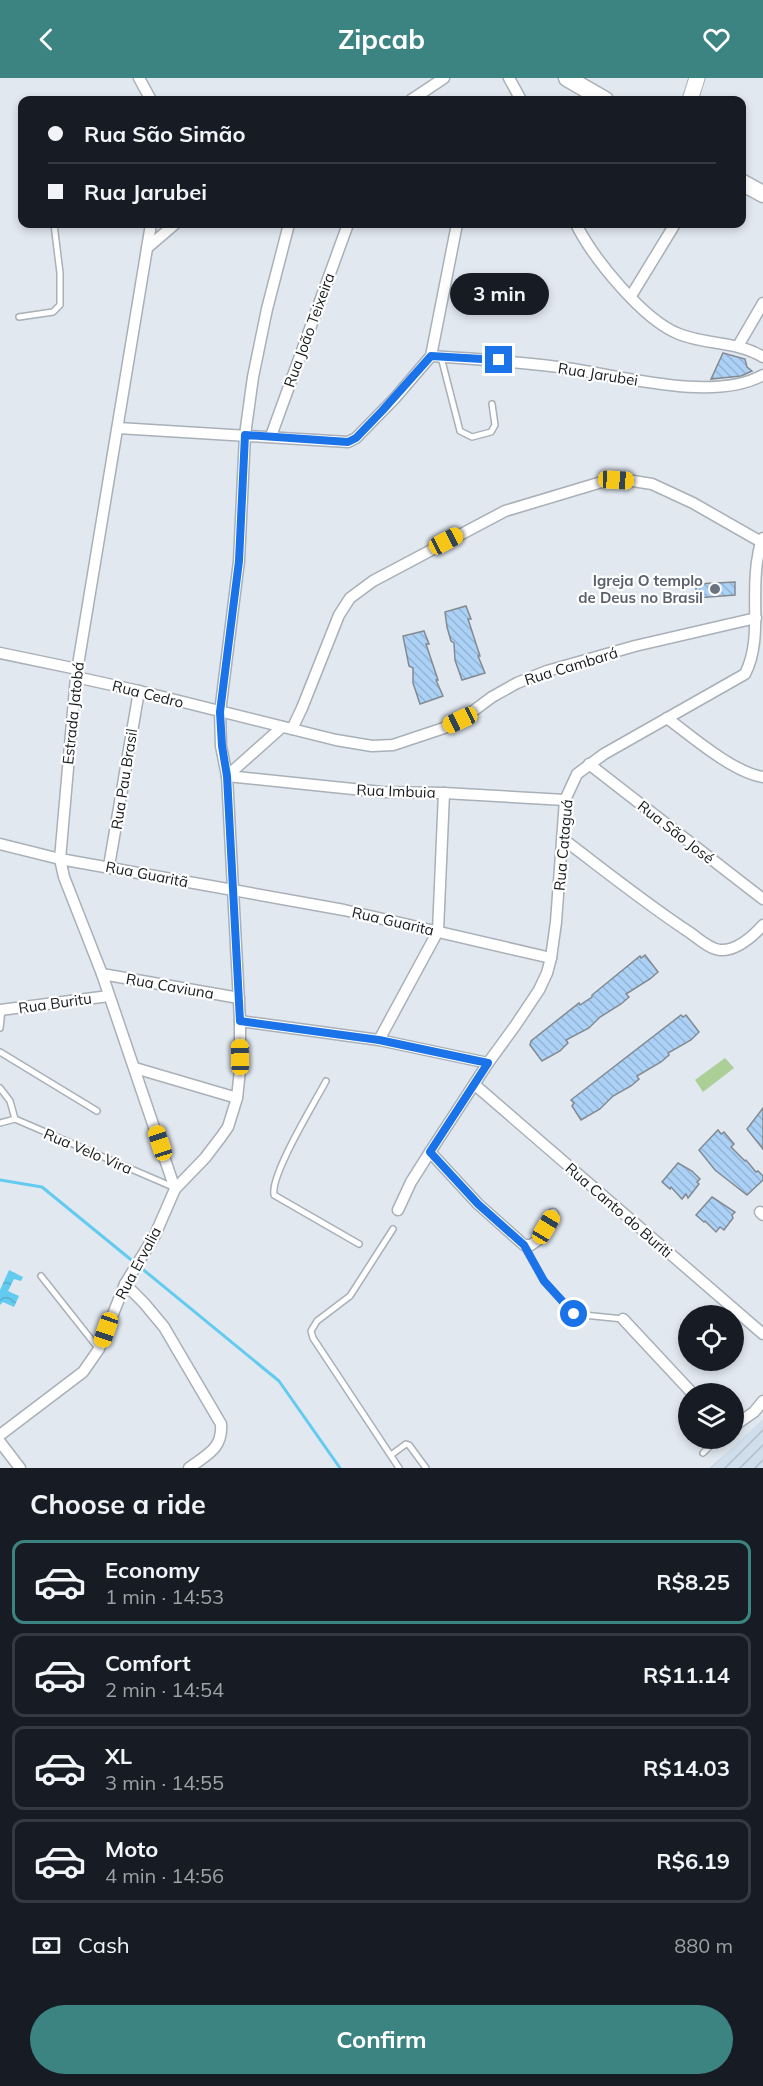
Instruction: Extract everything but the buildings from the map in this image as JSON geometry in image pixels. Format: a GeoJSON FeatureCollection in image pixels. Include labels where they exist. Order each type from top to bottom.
{"type":"FeatureCollection","features":[{"type":"Feature","properties":{"kind":"main road"},"geometry":{"type":"LineString","coordinates":[[567,78],[598,96]]}},
{"type":"Feature","properties":{"kind":"main road"},"geometry":{"type":"LineString","coordinates":[[746,185],[763,194]]}},
{"type":"Feature","properties":{"kind":"street"},"geometry":{"type":"LineString","coordinates":[[139,78],[149,96]]}},
{"type":"Feature","properties":{"kind":"street"},"geometry":{"type":"LineString","coordinates":[[417,96],[444,78]]}},
{"type":"Feature","properties":{"kind":"street"},"geometry":{"type":"LineString","coordinates":[[509,78],[519,96]]}},
{"type":"Feature","properties":{"kind":"street"},"geometry":{"type":"LineString","coordinates":[[691,96],[697,78]]}},
{"type":"Feature","properties":{"kind":"street","name":"Estrada Jatobá"},"geometry":{"type":"LineString","coordinates":[[151,228],[76,673],[60,859],[64,877],[102,974],[175,1189]]}},
{"type":"Feature","properties":{"kind":"street"},"geometry":{"type":"LineString","coordinates":[[147,248],[170,228]]}},
{"type":"Feature","properties":{"kind":"street","name":"Rua Ervalia"},"geometry":{"type":"LineString","coordinates":[[0,1435],[84,1372],[99,1349],[124,1284],[154,1234],[175,1189],[205,1158],[228,1127],[237,1098],[240,1070],[239,998],[227,776],[220,712],[239,561],[245,435],[253,377],[288,228]]}},
{"type":"Feature","properties":{"kind":"street","name":"Rua João Teixeira"},"geometry":{"type":"LineString","coordinates":[[271,436],[347,228]]}},
{"type":"Feature","properties":{"kind":"street"},"geometry":{"type":"LineString","coordinates":[[118,428],[339,442],[348,442],[356,438],[436,357],[456,228]]}},
{"type":"Feature","properties":{"kind":"street"},"geometry":{"type":"LineString","coordinates":[[578,228],[602,263],[647,314],[679,334],[738,346],[763,357]]}},
{"type":"Feature","properties":{"kind":"street"},"geometry":{"type":"LineString","coordinates":[[631,296],[673,228]]}},
{"type":"Feature","properties":{"kind":"street"},"geometry":{"type":"LineString","coordinates":[[738,346],[763,303]]}},
{"type":"Feature","properties":{"kind":"street","name":"Rua Jarubei"},"geometry":{"type":"LineString","coordinates":[[436,357],[574,369],[656,383],[691,386],[730,386],[748,382],[763,375]]}},
{"type":"Feature","properties":{"kind":"street"},"geometry":{"type":"LineString","coordinates":[[227,776],[287,728],[302,708],[339,615],[350,598],[373,581],[505,511],[605,481],[633,481],[652,484],[693,503],[762,541]]}},
{"type":"Feature","properties":{"kind":"street","name":"Rua Cataguá"},"geometry":{"type":"LineString","coordinates":[[398,1210],[411,1182],[430,1152],[538,990],[551,958],[565,800],[577,774],[589,764],[745,674],[753,661],[756,643],[756,568],[762,541]]}},
{"type":"Feature","properties":{"kind":"street","name":"Rua Cambará"},"geometry":{"type":"LineString","coordinates":[[220,712],[357,745],[393,745],[444,728],[517,683],[547,671],[635,646],[756,618]]}},
{"type":"Feature","properties":{"kind":"street","name":"Rua Cedro"},"geometry":{"type":"LineString","coordinates":[[0,653],[220,712]]}},
{"type":"Feature","properties":{"kind":"street","name":"Rua Pau Brasil"},"geometry":{"type":"LineString","coordinates":[[109,866],[139,691]]}},
{"type":"Feature","properties":{"kind":"street"},"geometry":{"type":"LineString","coordinates":[[667,718],[726,761],[754,776],[763,777]]}},
{"type":"Feature","properties":{"kind":"street","name":"Rua São José"},"geometry":{"type":"LineString","coordinates":[[589,764],[763,899]]}},
{"type":"Feature","properties":{"kind":"street","name":"Rua Imbuia"},"geometry":{"type":"LineString","coordinates":[[227,776],[382,792],[565,800]]}},
{"type":"Feature","properties":{"kind":"street"},"geometry":{"type":"LineString","coordinates":[[379,1040],[438,931],[444,793]]}},
{"type":"Feature","properties":{"kind":"street"},"geometry":{"type":"LineString","coordinates":[[562,839],[671,920],[718,950],[728,949],[754,936],[763,925]]}},
{"type":"Feature","properties":{"kind":"street"},"geometry":{"type":"LineString","coordinates":[[0,844],[60,859]]}},
{"type":"Feature","properties":{"kind":"street","name":"Rua Guaritã"},"geometry":{"type":"LineString","coordinates":[[60,859],[234,890]]}},
{"type":"Feature","properties":{"kind":"street","name":"Rua Guarita"},"geometry":{"type":"LineString","coordinates":[[234,890],[344,910],[551,958]]}},
{"type":"Feature","properties":{"kind":"street","name":"Rua Caviuna"},"geometry":{"type":"LineString","coordinates":[[102,974],[239,998]]}},
{"type":"Feature","properties":{"kind":"street","name":"Rua Buritu"},"geometry":{"type":"LineString","coordinates":[[1,1008],[109,996]]}},
{"type":"Feature","properties":{"kind":"street"},"geometry":{"type":"LineString","coordinates":[[240,1021],[379,1040],[488,1063]]}},
{"type":"Feature","properties":{"kind":"street"},"geometry":{"type":"LineString","coordinates":[[135,1068],[237,1098]]}},
{"type":"Feature","properties":{"kind":"street","name":"Rua Canto do Buriti"},"geometry":{"type":"LineString","coordinates":[[475,1085],[763,1334]]}},
{"type":"Feature","properties":{"kind":"street"},"geometry":{"type":"LineString","coordinates":[[430,1152],[478,1204],[524,1245],[531,1245],[538,1240],[554,1214]]}},
{"type":"Feature","properties":{"kind":"street"},"geometry":{"type":"LineString","coordinates":[[124,1284],[164,1327],[220,1424],[222,1435],[218,1446],[189,1468]]}},
{"type":"Feature","properties":{"kind":"street"},"geometry":{"type":"LineString","coordinates":[[623,1319],[683,1383]]}},
{"type":"Feature","properties":{"kind":"street"},"geometry":{"type":"LineString","coordinates":[[744,1419],[763,1401]]}},
{"type":"Feature","properties":{"kind":"street"},"geometry":{"type":"LineString","coordinates":[[0,1442],[20,1468]]}},
{"type":"Feature","properties":{"kind":"lane"},"geometry":{"type":"LineString","coordinates":[[19,317],[53,312],[60,305],[60,273],[54,228]]}},
{"type":"Feature","properties":{"kind":"lane"},"geometry":{"type":"LineString","coordinates":[[436,357],[460,431],[472,437],[491,432],[495,425],[492,404]]}},
{"type":"Feature","properties":{"kind":"lane"},"geometry":{"type":"LineString","coordinates":[[0,1028],[1,1008]]}},
{"type":"Feature","properties":{"kind":"lane"},"geometry":{"type":"LineString","coordinates":[[0,1052],[97,1111]]}},
{"type":"Feature","properties":{"kind":"lane"},"geometry":{"type":"LineString","coordinates":[[326,1081],[279,1171],[273,1188],[274,1195],[360,1244]]}},
{"type":"Feature","properties":{"kind":"lane"},"geometry":{"type":"LineString","coordinates":[[0,1088],[10,1101],[15,1119],[0,1123]]}},
{"type":"Feature","properties":{"kind":"lane","name":"Rua Velo Vira"},"geometry":{"type":"LineString","coordinates":[[15,1119],[175,1189]]}},
{"type":"Feature","properties":{"kind":"lane"},"geometry":{"type":"LineString","coordinates":[[393,1229],[350,1296],[317,1321],[311,1331],[313,1338],[399,1468]]}},
{"type":"Feature","properties":{"kind":"lane"},"geometry":{"type":"LineString","coordinates":[[524,1245],[544,1281],[574,1314],[623,1319]]}},
{"type":"Feature","properties":{"kind":"lane"},"geometry":{"type":"LineString","coordinates":[[41,1276],[99,1349]]}},
{"type":"Feature","properties":{"kind":"lane"},"geometry":{"type":"LineString","coordinates":[[391,1455],[406,1444],[409,1445],[426,1468]]}},
{"type":"Feature","properties":{"kind":"lane"},"geometry":{"type":"LineString","coordinates":[[703,1453],[707,1449]]}},
{"type":"Feature","properties":{"kind":"shaded area"},"geometry":{"type":"Polygon","coordinates":[[[763,1419],[763,1468],[710,1468],[731,1449],[744,1449],[744,1437],[763,1419]]]}},
{"type":"Feature","properties":{"kind":"green space"},"geometry":{"type":"Polygon","coordinates":[[[725,1058],[734,1068],[703,1092],[695,1080],[725,1058]]]}},
{"type":"Feature","properties":{"kind":"water"},"geometry":{"type":"Polygon","coordinates":[[[9,1270],[23,1277],[21,1281],[14,1279],[8,1291],[19,1296],[14,1307],[3,1302],[0,1305],[0,1290],[9,1270]]]}},
{"type":"Feature","properties":{"kind":"waterway"},"geometry":{"type":"LineString","coordinates":[[0,1180],[42,1187],[135,1263]]}},
{"type":"Feature","properties":{"kind":"waterway"},"geometry":{"type":"LineString","coordinates":[[140,1267],[279,1381],[340,1468]]}},
{"type":"Feature","properties":{"kind":"place","name":"Igreja O templo de Deus no Brasil"},"geometry":{"type":"Point","coordinates":[715,589]}},
{"type":"Feature","properties":{"kind":"route"},"geometry":{"type":"LineString","coordinates":[[499,360],[431,356],[395,398],[356,438],[348,442],[245,435],[239,561],[220,712],[227,776],[240,1021],[379,1040],[488,1063],[430,1152],[478,1204],[524,1245],[544,1281],[574,1314]]}}]}
